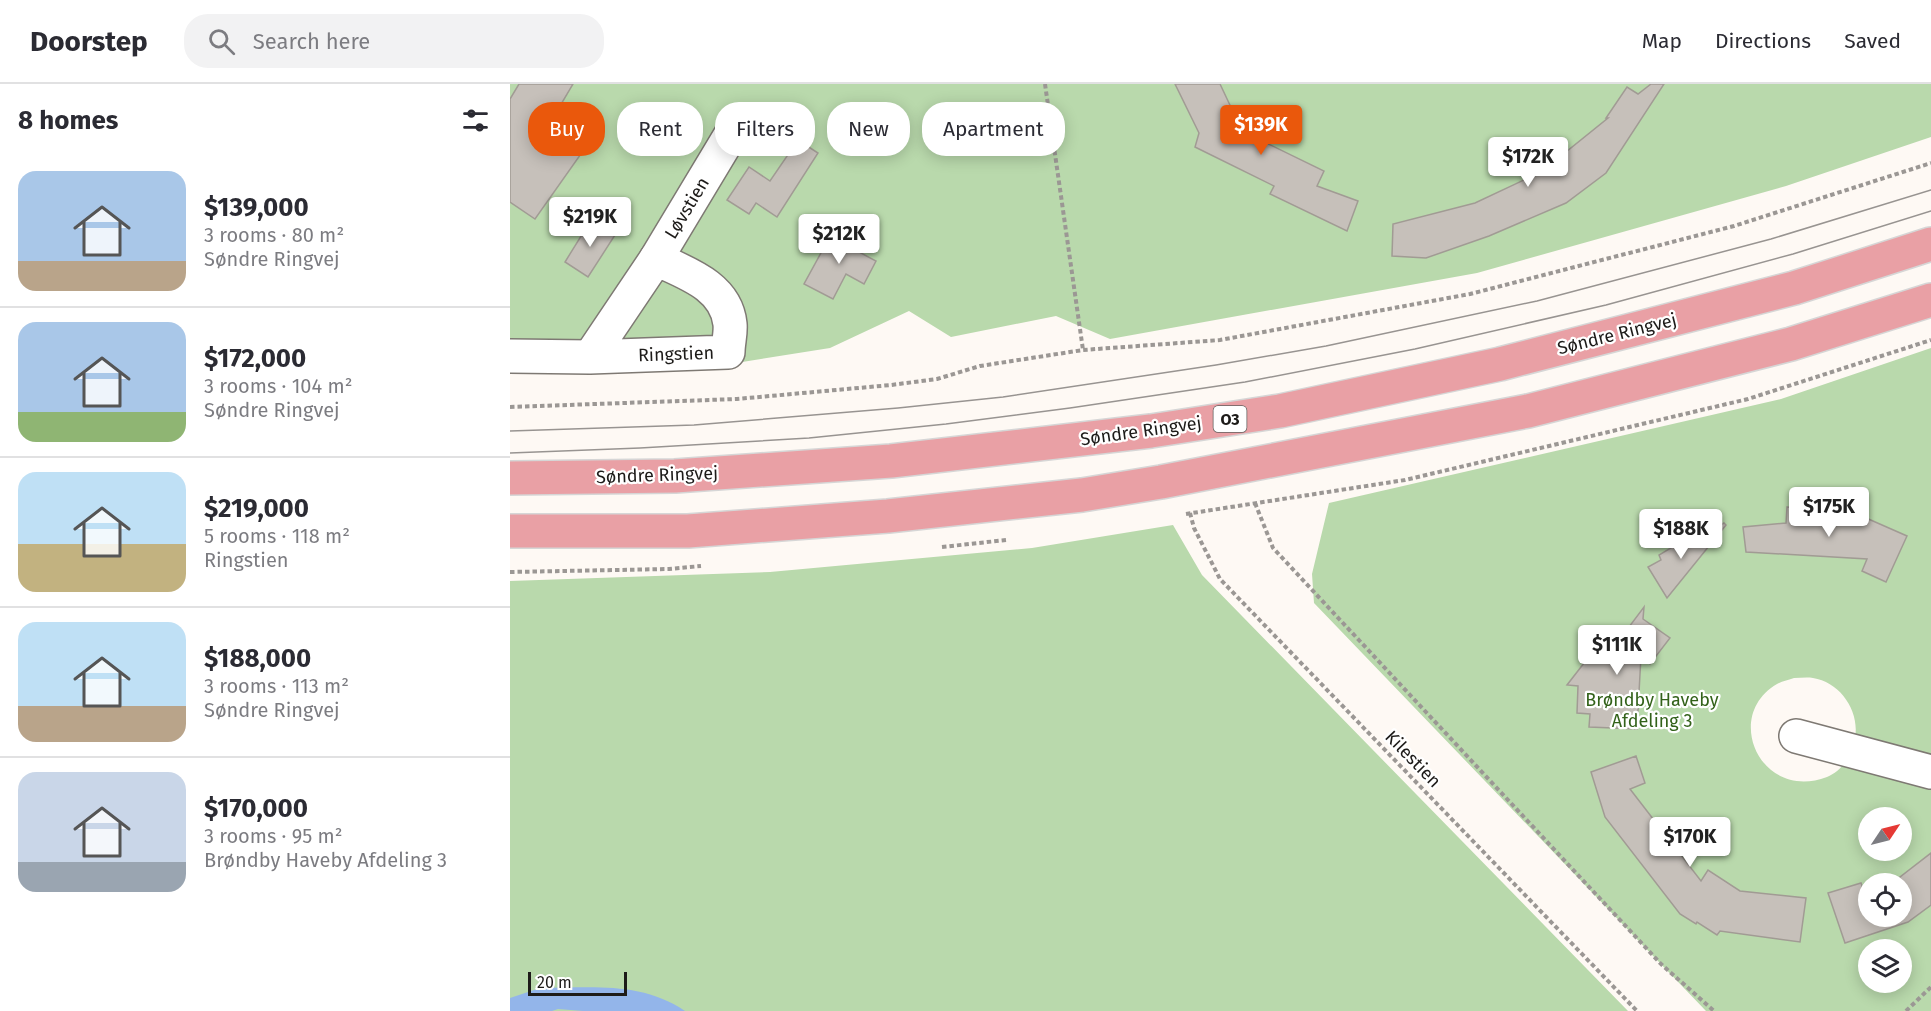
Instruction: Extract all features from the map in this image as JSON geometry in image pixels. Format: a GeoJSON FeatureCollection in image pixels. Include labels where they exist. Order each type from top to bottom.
{"type":"FeatureCollection","features":[{"type":"Feature","properties":{"kind":"main road","name":"Søndre Ringvej"},"geometry":{"type":"LineString","coordinates":[[510,478],[675,476],[891,461],[1140,432],[1280,411],[1500,364],[1794,288],[1931,244]]}},
{"type":"Feature","properties":{"kind":"main road"},"geometry":{"type":"LineString","coordinates":[[510,531],[688,531],[888,516],[1082,495],[1528,411],[1791,344],[1931,300]]}},
{"type":"Feature","properties":{"kind":"street","name":"Løvstien"},"geometry":{"type":"LineString","coordinates":[[656,259],[718,156]]}},
{"type":"Feature","properties":{"kind":"street"},"geometry":{"type":"LineString","coordinates":[[590,357],[656,259]]}},
{"type":"Feature","properties":{"kind":"street","name":"Ringstien"},"geometry":{"type":"LineString","coordinates":[[510,356],[590,357],[728,352],[730,324],[717,294],[702,280],[656,259]]}},
{"type":"Feature","properties":{"kind":"street"},"geometry":{"type":"LineString","coordinates":[[1796,736],[1931,771]]}},
{"type":"Feature","properties":{"kind":"path"},"geometry":{"type":"LineString","coordinates":[[1045,84],[1083,350]]}},
{"type":"Feature","properties":{"kind":"path"},"geometry":{"type":"LineString","coordinates":[[510,407],[737,399],[891,385],[938,379],[980,366],[1083,350],[1220,340],[1470,294],[1734,226],[1931,163]]}},
{"type":"Feature","properties":{"kind":"path"},"geometry":{"type":"LineString","coordinates":[[1255,503],[1273,549],[1661,963],[1714,1011]]}},
{"type":"Feature","properties":{"kind":"path","name":"Kilestien"},"geometry":{"type":"LineString","coordinates":[[1190,513],[1194,528],[1220,579],[1637,1011]]}},
{"type":"Feature","properties":{"kind":"path"},"geometry":{"type":"LineString","coordinates":[[1906,1011],[1931,987]]}},
{"type":"Feature","properties":{"kind":"green space"},"geometry":{"type":"Polygon","coordinates":[[[510,84],[1931,84],[1931,137],[1786,186],[1477,273],[1110,339],[1056,316],[951,337],[909,311],[830,348],[736,363],[510,366],[510,84]]]}},
{"type":"Feature","properties":{"kind":"green space","name":"Brøndby Haveby Afdeling 3"},"geometry":{"type":"Polygon","coordinates":[[[1931,348],[1931,1011],[1706,1011],[1314,603],[1312,574],[1329,503],[1781,399],[1931,348]],[[1794,678],[1777,684],[1761,698],[1752,716],[1751,734],[1757,752],[1768,767],[1784,778],[1804,781],[1827,777],[1842,767],[1851,750],[1856,728],[1851,708],[1846,699],[1832,685],[1811,678],[1794,678]]]}},
{"type":"Feature","properties":{"kind":"green space"},"geometry":{"type":"Polygon","coordinates":[[[1173,525],[1202,575],[1628,1011],[510,1011],[510,581],[770,572],[1032,548],[1173,525]]]}},
{"type":"Feature","properties":{"kind":"water"},"geometry":{"type":"Polygon","coordinates":[[[540,988],[615,988],[651,995],[668,1001],[685,1011],[558,1009],[510,1011],[510,998],[540,988]]]}},
{"type":"Feature","properties":{"kind":"building"},"geometry":{"type":"Polygon","coordinates":[[[519,84],[573,84],[562,102],[528,102],[528,156],[579,156],[535,219],[510,202],[510,99],[519,84]]]}},
{"type":"Feature","properties":{"kind":"building"},"geometry":{"type":"Polygon","coordinates":[[[1175,84],[1220,84],[1237,120],[1256,130],[1252,136],[1324,171],[1317,186],[1358,201],[1347,231],[1270,194],[1274,186],[1195,147],[1199,133],[1175,84]]]}},
{"type":"Feature","properties":{"kind":"building"},"geometry":{"type":"Polygon","coordinates":[[[1651,84],[1664,84],[1606,173],[1566,203],[1489,236],[1426,258],[1392,256],[1393,224],[1475,203],[1541,172],[1608,118],[1606,118],[1627,87],[1638,94],[1651,84]]]}},
{"type":"Feature","properties":{"kind":"building"},"geometry":{"type":"Polygon","coordinates":[[[815,151],[818,153],[777,217],[756,203],[749,214],[727,200],[749,167],[770,181],[787,156],[815,156],[815,151]]]}},
{"type":"Feature","properties":{"kind":"building"},"geometry":{"type":"Polygon","coordinates":[[[591,220],[615,235],[588,277],[565,262],[591,220]]]}},
{"type":"Feature","properties":{"kind":"building"},"geometry":{"type":"Polygon","coordinates":[[[834,229],[862,245],[859,252],[876,261],[864,284],[846,274],[833,299],[804,284],[834,229]]]}},
{"type":"Feature","properties":{"kind":"building"},"geometry":{"type":"Polygon","coordinates":[[[1787,507],[1848,510],[1907,536],[1886,582],[1862,571],[1867,559],[1746,552],[1743,527],[1786,523],[1787,507]]]}},
{"type":"Feature","properties":{"kind":"building"},"geometry":{"type":"Polygon","coordinates":[[[1724,523],[1726,525],[1667,598],[1648,567],[1661,560],[1659,555],[1689,537],[1691,542],[1724,523]]]}},
{"type":"Feature","properties":{"kind":"building"},"geometry":{"type":"Polygon","coordinates":[[[1644,607],[1643,619],[1670,638],[1650,664],[1641,656],[1637,729],[1589,727],[1590,714],[1577,713],[1578,686],[1567,685],[1609,631],[1620,639],[1644,607]]]}},
{"type":"Feature","properties":{"kind":"building"},"geometry":{"type":"Polygon","coordinates":[[[1636,756],[1645,783],[1630,789],[1701,881],[1708,870],[1740,891],[1806,898],[1800,942],[1720,931],[1717,935],[1680,914],[1605,817],[1591,772],[1636,756]]]}},
{"type":"Feature","properties":{"kind":"building"},"geometry":{"type":"Polygon","coordinates":[[[1931,853],[1931,905],[1912,919],[1912,873],[1905,873],[1931,853]]]}},
{"type":"Feature","properties":{"kind":"building"},"geometry":{"type":"Polygon","coordinates":[[[1858,884],[1858,927],[1893,927],[1845,943],[1828,893],[1858,884]]]}},
{"type":"Feature","properties":{"kind":"tram line"},"geometry":{"type":"LineString","coordinates":[[510,431],[694,425],[898,408],[1003,397],[1216,365],[1326,346],[1537,301],[1771,239],[1931,190]]}},
{"type":"Feature","properties":{"kind":"tram line"},"geometry":{"type":"LineString","coordinates":[[510,453],[809,438],[946,424],[1245,382],[1415,349],[1606,305],[1793,254],[1931,211]]}}]}
